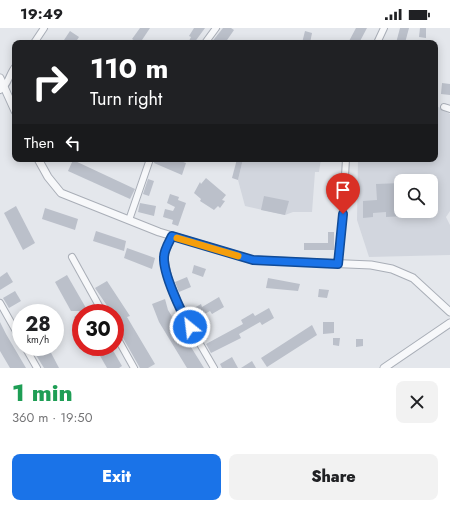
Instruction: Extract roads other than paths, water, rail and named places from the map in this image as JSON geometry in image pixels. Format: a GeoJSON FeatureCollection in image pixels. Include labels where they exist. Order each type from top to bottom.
{"type":"FeatureCollection","features":[{"type":"Feature","properties":{"kind":"street"},"geometry":{"type":"LineString","coordinates":[[36,40],[44,28]]}},
{"type":"Feature","properties":{"kind":"street"},"geometry":{"type":"LineString","coordinates":[[207,40],[216,28]]}},
{"type":"Feature","properties":{"kind":"street"},"geometry":{"type":"LineString","coordinates":[[378,40],[384,28]]}},
{"type":"Feature","properties":{"kind":"street"},"geometry":{"type":"LineString","coordinates":[[2,89],[12,70]]}},
{"type":"Feature","properties":{"kind":"street"},"geometry":{"type":"LineString","coordinates":[[0,78],[2,89],[12,105]]}},
{"type":"Feature","properties":{"kind":"street"},"geometry":{"type":"LineString","coordinates":[[40,162],[48,177],[61,192],[172,236],[253,260],[371,265],[399,272],[413,278],[450,312]]}},
{"type":"Feature","properties":{"kind":"street"},"geometry":{"type":"LineString","coordinates":[[129,220],[149,162]]}},
{"type":"Feature","properties":{"kind":"street"},"geometry":{"type":"LineString","coordinates":[[338,264],[346,162]]}},
{"type":"Feature","properties":{"kind":"street"},"geometry":{"type":"LineString","coordinates":[[172,236],[164,256],[168,276],[182,313],[214,368]]}},
{"type":"Feature","properties":{"kind":"street"},"geometry":{"type":"LineString","coordinates":[[72,258],[98,304]]}},
{"type":"Feature","properties":{"kind":"street"},"geometry":{"type":"LineString","coordinates":[[0,303],[12,324]]}},
{"type":"Feature","properties":{"kind":"street"},"geometry":{"type":"LineString","coordinates":[[384,368],[450,323]]}},
{"type":"Feature","properties":{"kind":"street"},"geometry":{"type":"LineString","coordinates":[[124,350],[134,368]]}},
{"type":"Feature","properties":{"kind":"street"},"geometry":{"type":"LineString","coordinates":[[30,356],[37,368]]}}]}
